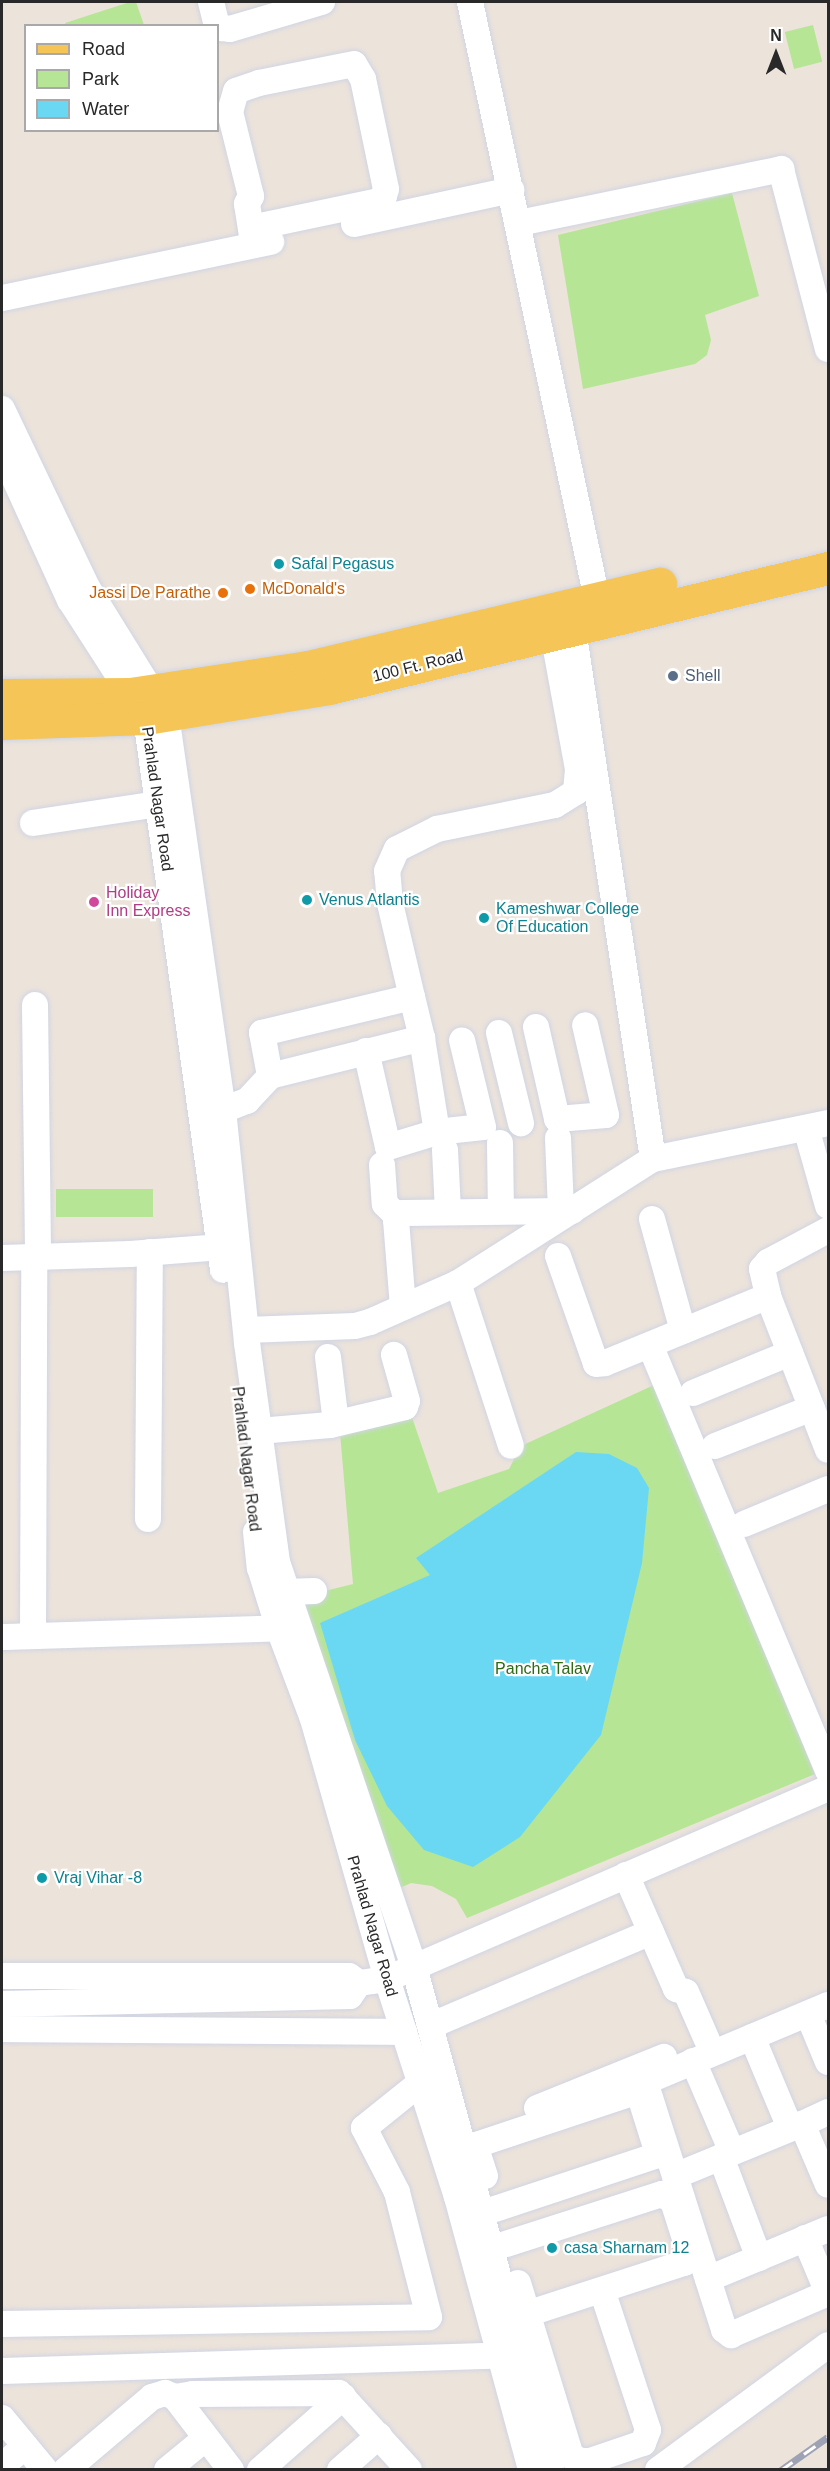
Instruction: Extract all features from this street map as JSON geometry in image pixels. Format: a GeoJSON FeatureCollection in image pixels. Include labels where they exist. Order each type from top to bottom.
{"type":"FeatureCollection","features":[{"type":"Feature","properties":{"kind":"main road","name":"100 Ft. Road"},"geometry":{"type":"LineString","coordinates":[[2,723],[148,704],[329,688],[581,621],[828,546]]}},
{"type":"Feature","properties":{"kind":"main road","name":"100 Ft. Road"},"geometry":{"type":"LineString","coordinates":[[2,695],[148,704],[308,667],[581,621],[828,568]]}},
{"type":"Feature","properties":{"kind":"street"},"geometry":{"type":"LineString","coordinates":[[211,2],[218,24]]}},
{"type":"Feature","properties":{"kind":"street"},"geometry":{"type":"LineString","coordinates":[[219,26],[230,29],[322,2]]}},
{"type":"Feature","properties":{"kind":"street"},"geometry":{"type":"LineString","coordinates":[[470,2],[519,223],[581,621],[653,1159]]}},
{"type":"Feature","properties":{"kind":"street"},"geometry":{"type":"LineString","coordinates":[[2,298],[253,237],[379,201],[386,189],[363,80],[354,64],[236,91],[230,112],[251,196],[247,204],[253,237]]}},
{"type":"Feature","properties":{"kind":"street"},"geometry":{"type":"LineString","coordinates":[[519,223],[781,169],[828,349]]}},
{"type":"Feature","properties":{"kind":"street"},"geometry":{"type":"LineString","coordinates":[[253,237],[512,190]]}},
{"type":"Feature","properties":{"kind":"street"},"geometry":{"type":"LineString","coordinates":[[2,409],[88,589],[148,704],[223,1110],[229,1247],[246,1330],[277,1562],[287,1592],[289,1629],[414,1967],[461,2139],[527,2314],[571,2456],[574,2459],[590,2461],[643,2443],[648,2430],[602,2290]]}},
{"type":"Feature","properties":{"kind":"street","name":"Prahlad Nagar Road"},"geometry":{"type":"LineString","coordinates":[[2,451],[9,481],[70,600],[148,704],[158,804],[229,1247],[260,1568],[289,1629],[387,1978],[457,2197],[511,2355],[531,2469]]}},
{"type":"Feature","properties":{"kind":"street"},"geometry":{"type":"LineString","coordinates":[[448,1212],[441,1141],[422,1038],[390,903],[387,871],[398,849],[437,829],[555,805],[576,792],[581,621]]}},
{"type":"Feature","properties":{"kind":"street"},"geometry":{"type":"LineString","coordinates":[[33,823],[158,804]]}},
{"type":"Feature","properties":{"kind":"street"},"geometry":{"type":"LineString","coordinates":[[270,1076],[262,1033],[412,997]]}},
{"type":"Feature","properties":{"kind":"street"},"geometry":{"type":"LineString","coordinates":[[33,1636],[35,1005]]}},
{"type":"Feature","properties":{"kind":"street"},"geometry":{"type":"LineString","coordinates":[[585,1025],[606,1115]]}},
{"type":"Feature","properties":{"kind":"street"},"geometry":{"type":"LineString","coordinates":[[536,1028],[558,1128],[566,1210]]}},
{"type":"Feature","properties":{"kind":"street"},"geometry":{"type":"LineString","coordinates":[[499,1033],[521,1123]]}},
{"type":"Feature","properties":{"kind":"street"},"geometry":{"type":"LineString","coordinates":[[223,1110],[247,1101],[270,1076],[422,1038]]}},
{"type":"Feature","properties":{"kind":"street"},"geometry":{"type":"LineString","coordinates":[[462,1040],[491,1135],[501,1211]]}},
{"type":"Feature","properties":{"kind":"street"},"geometry":{"type":"LineString","coordinates":[[366,1051],[388,1147],[491,1135],[521,1123],[558,1128],[606,1115],[646,1115]]}},
{"type":"Feature","properties":{"kind":"street"},"geometry":{"type":"LineString","coordinates":[[246,1330],[355,1326],[403,1308],[458,1283],[566,1210],[653,1159],[817,1126],[827,1196]]}},
{"type":"Feature","properties":{"kind":"street"},"geometry":{"type":"LineString","coordinates":[[382,1166],[385,1204],[396,1216],[403,1308]]}},
{"type":"Feature","properties":{"kind":"street"},"geometry":{"type":"LineString","coordinates":[[396,1216],[402,1212],[566,1210]]}},
{"type":"Feature","properties":{"kind":"street"},"geometry":{"type":"LineString","coordinates":[[652,1219],[683,1331]]}},
{"type":"Feature","properties":{"kind":"street"},"geometry":{"type":"LineString","coordinates":[[828,1230],[768,1262],[762,1269],[762,1278],[768,1296],[828,1450]]}},
{"type":"Feature","properties":{"kind":"street"},"geometry":{"type":"LineString","coordinates":[[2,1258],[229,1247]]}},
{"type":"Feature","properties":{"kind":"street"},"geometry":{"type":"LineString","coordinates":[[148,1519],[150,1252]]}},
{"type":"Feature","properties":{"kind":"street"},"geometry":{"type":"LineString","coordinates":[[558,1256],[593,1361],[596,1364],[605,1363],[768,1296]]}},
{"type":"Feature","properties":{"kind":"street"},"geometry":{"type":"LineString","coordinates":[[458,1283],[511,1446]]}},
{"type":"Feature","properties":{"kind":"street"},"geometry":{"type":"LineString","coordinates":[[650,1344],[828,1771]]}},
{"type":"Feature","properties":{"kind":"street"},"geometry":{"type":"LineString","coordinates":[[693,1393],[790,1353]]}},
{"type":"Feature","properties":{"kind":"street"},"geometry":{"type":"LineString","coordinates":[[260,1431],[336,1423],[405,1407],[407,1401],[394,1355]]}},
{"type":"Feature","properties":{"kind":"street"},"geometry":{"type":"LineString","coordinates":[[328,1357],[336,1423]]}},
{"type":"Feature","properties":{"kind":"street"},"geometry":{"type":"LineString","coordinates":[[715,1446],[812,1408]]}},
{"type":"Feature","properties":{"kind":"street"},"geometry":{"type":"LineString","coordinates":[[744,1524],[828,1489]]}},
{"type":"Feature","properties":{"kind":"street"},"geometry":{"type":"LineString","coordinates":[[287,1592],[314,1591]]}},
{"type":"Feature","properties":{"kind":"street"},"geometry":{"type":"LineString","coordinates":[[2,1637],[289,1629]]}},
{"type":"Feature","properties":{"kind":"street"},"geometry":{"type":"LineString","coordinates":[[2,2004],[350,1996],[359,1983],[387,1978],[414,1967],[828,1788]]}},
{"type":"Feature","properties":{"kind":"street"},"geometry":{"type":"LineString","coordinates":[[626,1875],[676,1989],[686,1992],[727,2154],[759,2258]]}},
{"type":"Feature","properties":{"kind":"street"},"geometry":{"type":"LineString","coordinates":[[430,2026],[651,1932]]}},
{"type":"Feature","properties":{"kind":"street"},"geometry":{"type":"LineString","coordinates":[[2,1976],[350,1976],[359,1983]]}},
{"type":"Feature","properties":{"kind":"street"},"geometry":{"type":"LineString","coordinates":[[461,2139],[700,2050],[828,1990]]}},
{"type":"Feature","properties":{"kind":"street"},"geometry":{"type":"LineString","coordinates":[[805,2238],[828,2293],[731,2335],[724,2330],[645,2082],[700,2050],[752,2037],[818,2009],[828,2062]]}},
{"type":"Feature","properties":{"kind":"street"},"geometry":{"type":"LineString","coordinates":[[2,2029],[404,2032]]}},
{"type":"Feature","properties":{"kind":"street"},"geometry":{"type":"LineString","coordinates":[[752,2037],[828,2185]]}},
{"type":"Feature","properties":{"kind":"street"},"geometry":{"type":"LineString","coordinates":[[2,2324],[429,2317],[397,2192],[364,2128],[420,2083]]}},
{"type":"Feature","properties":{"kind":"street"},"geometry":{"type":"LineString","coordinates":[[497,2230],[655,2156],[656,2147],[639,2096],[632,2093],[479,2145],[477,2152],[497,2230],[511,2355],[551,2469]]}},
{"type":"Feature","properties":{"kind":"street"},"geometry":{"type":"LineString","coordinates":[[675,2176],[828,2112]]}},
{"type":"Feature","properties":{"kind":"street"},"geometry":{"type":"LineString","coordinates":[[497,2230],[662,2194],[674,2201],[689,2251],[688,2259],[684,2263],[527,2314]]}},
{"type":"Feature","properties":{"kind":"street"},"geometry":{"type":"LineString","coordinates":[[708,2279],[828,2229]]}},
{"type":"Feature","properties":{"kind":"street"},"geometry":{"type":"LineString","coordinates":[[658,2469],[828,2344]]}},
{"type":"Feature","properties":{"kind":"street"},"geometry":{"type":"LineString","coordinates":[[2,2371],[511,2355]]}},
{"type":"Feature","properties":{"kind":"street"},"geometry":{"type":"LineString","coordinates":[[66,2469],[152,2397],[165,2392],[175,2397],[231,2469]]}},
{"type":"Feature","properties":{"kind":"street"},"geometry":{"type":"LineString","coordinates":[[175,2397],[193,2394],[339,2392],[409,2469]]}},
{"type":"Feature","properties":{"kind":"street"},"geometry":{"type":"LineString","coordinates":[[260,2469],[343,2397]]}},
{"type":"Feature","properties":{"kind":"street"},"geometry":{"type":"LineString","coordinates":[[2,2418],[45,2469]]}},
{"type":"Feature","properties":{"kind":"street"},"geometry":{"type":"LineString","coordinates":[[340,2469],[379,2436]]}},
{"type":"Feature","properties":{"kind":"street"},"geometry":{"type":"LineString","coordinates":[[167,2469],[206,2438]]}},
{"type":"Feature","properties":{"kind":"street"},"geometry":{"type":"LineString","coordinates":[[2,2466],[25,2446]]}},
{"type":"Feature","properties":{"kind":"green space"},"geometry":{"type":"Polygon","coordinates":[[[136,2],[144,24],[66,24],[136,2]]]}},
{"type":"Feature","properties":{"kind":"green space"},"geometry":{"type":"Polygon","coordinates":[[[813,25],[822,62],[794,69],[785,32],[813,25]]]}},
{"type":"Feature","properties":{"kind":"green space"},"geometry":{"type":"Polygon","coordinates":[[[732,193],[759,296],[705,315],[711,340],[707,355],[695,364],[583,389],[558,235],[732,193]]]}},
{"type":"Feature","properties":{"kind":"green space"},"geometry":{"type":"Polygon","coordinates":[[[56,1189],[153,1189],[153,1217],[56,1217],[56,1189]]]}},
{"type":"Feature","properties":{"kind":"green space","name":"Pancha Talav"},"geometry":{"type":"Polygon","coordinates":[[[654,1385],[815,1774],[467,1918],[456,1899],[432,1886],[411,1883],[384,1895],[293,1599],[353,1584],[339,1421],[407,1403],[438,1493],[509,1469],[521,1446],[654,1385]]]}},
{"type":"Feature","properties":{"kind":"water"},"geometry":{"type":"Polygon","coordinates":[[[576,1452],[609,1454],[637,1468],[649,1488],[642,1563],[601,1735],[520,1837],[473,1867],[424,1850],[387,1806],[355,1740],[320,1623],[430,1575],[416,1558],[576,1452]]]}},
{"type":"Feature","properties":{"kind":"railway"},"geometry":{"type":"LineString","coordinates":[[781,2470],[828,2437]]}},
{"type":"Feature","properties":{"kind":"place","name":"Safal Pegasus"},"geometry":{"type":"Point","coordinates":[279,564]}},
{"type":"Feature","properties":{"kind":"place","name":"McDonald's"},"geometry":{"type":"Point","coordinates":[250,589]}},
{"type":"Feature","properties":{"kind":"place","name":"Jassi De Parathe"},"geometry":{"type":"Point","coordinates":[223,593]}},
{"type":"Feature","properties":{"kind":"place","name":"Shell"},"geometry":{"type":"Point","coordinates":[673,676]}},
{"type":"Feature","properties":{"kind":"place","name":"Venus Atlantis"},"geometry":{"type":"Point","coordinates":[307,900]}},
{"type":"Feature","properties":{"kind":"place","name":"Holiday Inn Express"},"geometry":{"type":"Point","coordinates":[94,902]}},
{"type":"Feature","properties":{"kind":"place","name":"Kameshwar College Of Education"},"geometry":{"type":"Point","coordinates":[484,918]}},
{"type":"Feature","properties":{"kind":"place","name":"Vraj Vihar -8"},"geometry":{"type":"Point","coordinates":[42,1878]}},
{"type":"Feature","properties":{"kind":"place","name":"casa Sharnam 12"},"geometry":{"type":"Point","coordinates":[552,2248]}}]}
